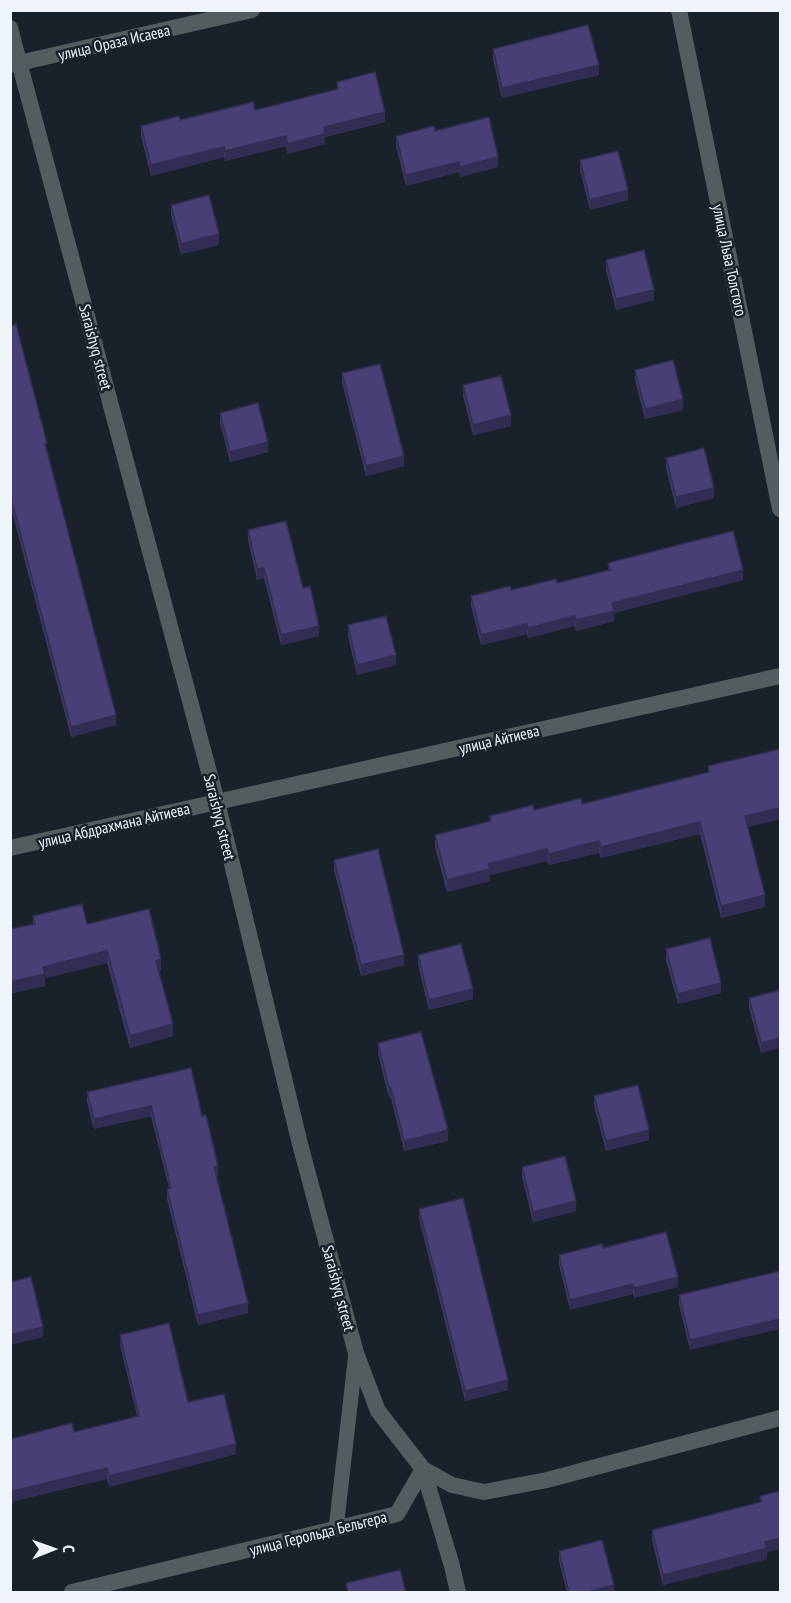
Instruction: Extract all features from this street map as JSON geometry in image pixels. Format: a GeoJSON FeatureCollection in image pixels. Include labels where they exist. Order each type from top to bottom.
{"type":"FeatureCollection","features":[{"type":"Feature","properties":{"kind":"street","name":"улица Ораза Исаева"},"geometry":{"type":"LineString","coordinates":[[15,64],[252,10]]}},
{"type":"Feature","properties":{"kind":"street","name":"улица Льва Толстого"},"geometry":{"type":"LineString","coordinates":[[679,10],[780,509]]}},
{"type":"Feature","properties":{"kind":"street","name":"Saraishyq street"},"geometry":{"type":"LineString","coordinates":[[10,28],[15,64],[217,802],[300,1144],[356,1353],[378,1410],[423,1469],[458,1593]]}},
{"type":"Feature","properties":{"kind":"street","name":"улица Айтиева"},"geometry":{"type":"LineString","coordinates":[[217,802],[780,676]]}},
{"type":"Feature","properties":{"kind":"street","name":"улица Абдрахмана Айтиева"},"geometry":{"type":"LineString","coordinates":[[10,848],[217,802]]}},
{"type":"Feature","properties":{"kind":"street"},"geometry":{"type":"LineString","coordinates":[[423,1469],[452,1485],[484,1492],[547,1480],[780,1418]]}},
{"type":"Feature","properties":{"kind":"street","name":"улица Герольда Бельгера"},"geometry":{"type":"LineString","coordinates":[[72,1593],[397,1514],[423,1469]]}},
{"type":"Feature","properties":{"kind":"lane"},"geometry":{"type":"LineString","coordinates":[[336,1528],[356,1353]]}},
{"type":"Feature","properties":{"kind":"building"},"geometry":{"type":"Polygon","coordinates":[[[588,25],[599,65],[502,88],[493,49],[588,25]]]}},
{"type":"Feature","properties":{"kind":"building"},"geometry":{"type":"Polygon","coordinates":[[[375,72],[385,112],[324,127],[325,134],[287,144],[286,136],[225,151],[224,147],[151,165],[141,126],[179,116],[180,120],[253,102],[255,110],[338,89],[337,82],[375,72]]]}},
{"type":"Feature","properties":{"kind":"building"},"geometry":{"type":"Polygon","coordinates":[[[489,117],[498,157],[460,167],[459,162],[406,175],[396,136],[434,126],[435,131],[489,117]]]}},
{"type":"Feature","properties":{"kind":"building"},"geometry":{"type":"Polygon","coordinates":[[[618,151],[628,190],[590,200],[580,160],[618,151]]]}},
{"type":"Feature","properties":{"kind":"building"},"geometry":{"type":"Polygon","coordinates":[[[209,195],[219,234],[181,244],[171,205],[209,195]]]}},
{"type":"Feature","properties":{"kind":"building"},"geometry":{"type":"Polygon","coordinates":[[[644,250],[654,290],[616,299],[606,260],[644,250]]]}},
{"type":"Feature","properties":{"kind":"building"},"geometry":{"type":"Polygon","coordinates":[[[16,324],[116,715],[71,727],[10,494],[10,326],[16,324]]]}},
{"type":"Feature","properties":{"kind":"building"},"geometry":{"type":"Polygon","coordinates":[[[673,360],[683,399],[645,409],[635,370],[673,360]]]}},
{"type":"Feature","properties":{"kind":"building"},"geometry":{"type":"Polygon","coordinates":[[[380,364],[404,456],[366,466],[342,373],[380,364]]]}},
{"type":"Feature","properties":{"kind":"building"},"geometry":{"type":"Polygon","coordinates":[[[501,376],[511,415],[473,425],[463,385],[501,376]]]}},
{"type":"Feature","properties":{"kind":"building"},"geometry":{"type":"Polygon","coordinates":[[[258,403],[268,442],[230,452],[220,413],[258,403]]]}},
{"type":"Feature","properties":{"kind":"building"},"geometry":{"type":"Polygon","coordinates":[[[704,448],[714,488],[676,497],[666,458],[704,448]]]}},
{"type":"Feature","properties":{"kind":"building"},"geometry":{"type":"Polygon","coordinates":[[[286,521],[303,588],[310,586],[319,626],[281,635],[264,568],[257,569],[248,530],[286,521]]]}},
{"type":"Feature","properties":{"kind":"building"},"geometry":{"type":"Polygon","coordinates":[[[733,531],[743,570],[612,603],[614,611],[576,620],[575,616],[528,628],[527,624],[481,635],[471,596],[510,586],[511,590],[556,579],[557,583],[610,570],[608,563],[733,531]]]}},
{"type":"Feature","properties":{"kind":"building"},"geometry":{"type":"Polygon","coordinates":[[[386,616],[396,655],[357,665],[348,625],[386,616]]]}},
{"type":"Feature","properties":{"kind":"building"},"geometry":{"type":"Polygon","coordinates":[[[780,749],[780,808],[745,816],[765,895],[721,906],[700,822],[601,847],[599,841],[549,854],[547,849],[488,864],[490,869],[447,880],[435,835],[491,821],[490,816],[533,805],[534,810],[581,798],[582,804],[709,772],[708,766],[780,749]]]}},
{"type":"Feature","properties":{"kind":"building"},"geometry":{"type":"Polygon","coordinates":[[[378,849],[404,955],[361,965],[334,860],[378,849]]]}},
{"type":"Feature","properties":{"kind":"building"},"geometry":{"type":"Polygon","coordinates":[[[82,904],[87,924],[149,909],[161,959],[156,961],[173,1024],[130,1036],[107,951],[43,967],[45,974],[10,982],[10,929],[35,924],[33,916],[82,904]]]}},
{"type":"Feature","properties":{"kind":"building"},"geometry":{"type":"Polygon","coordinates":[[[710,938],[721,983],[678,994],[666,949],[710,938]]]}},
{"type":"Feature","properties":{"kind":"building"},"geometry":{"type":"Polygon","coordinates":[[[461,944],[473,989],[429,1000],[418,955],[461,944]]]}},
{"type":"Feature","properties":{"kind":"building"},"geometry":{"type":"Polygon","coordinates":[[[780,990],[780,1038],[761,1043],[749,998],[780,990]]]}},
{"type":"Feature","properties":{"kind":"building"},"geometry":{"type":"Polygon","coordinates":[[[421,1032],[448,1130],[404,1141],[378,1043],[421,1032]]]}},
{"type":"Feature","properties":{"kind":"building"},"geometry":{"type":"Polygon","coordinates":[[[191,1068],[202,1116],[206,1115],[218,1166],[214,1167],[248,1303],[198,1315],[167,1189],[171,1188],[151,1106],[94,1119],[87,1092],[191,1068]]]}},
{"type":"Feature","properties":{"kind":"building"},"geometry":{"type":"Polygon","coordinates":[[[638,1085],[649,1130],[606,1141],[594,1096],[638,1085]]]}},
{"type":"Feature","properties":{"kind":"building"},"geometry":{"type":"Polygon","coordinates":[[[565,1156],[576,1201],[533,1212],[522,1167],[565,1156]]]}},
{"type":"Feature","properties":{"kind":"building"},"geometry":{"type":"Polygon","coordinates":[[[463,1198],[508,1380],[465,1391],[419,1209],[463,1198]]]}},
{"type":"Feature","properties":{"kind":"building"},"geometry":{"type":"Polygon","coordinates":[[[666,1232],[678,1277],[634,1288],[633,1284],[570,1300],[559,1255],[602,1244],[603,1248],[666,1232]]]}},
{"type":"Feature","properties":{"kind":"building"},"geometry":{"type":"Polygon","coordinates":[[[780,1271],[780,1319],[690,1340],[679,1295],[780,1271]]]}},
{"type":"Feature","properties":{"kind":"building"},"geometry":{"type":"Polygon","coordinates":[[[31,1277],[43,1327],[10,1335],[10,1282],[31,1277]]]}},
{"type":"Feature","properties":{"kind":"building"},"geometry":{"type":"Polygon","coordinates":[[[169,1323],[188,1402],[224,1394],[236,1444],[109,1476],[107,1468],[10,1493],[10,1439],[72,1423],[74,1432],[139,1416],[120,1335],[169,1323]]]}},
{"type":"Feature","properties":{"kind":"building"},"geometry":{"type":"Polygon","coordinates":[[[780,1491],[780,1538],[765,1542],[767,1548],[663,1575],[652,1530],[761,1502],[760,1496],[780,1491]]]}},
{"type":"Feature","properties":{"kind":"building"},"geometry":{"type":"Polygon","coordinates":[[[602,1540],[614,1585],[584,1593],[569,1593],[559,1551],[602,1540]]]}},
{"type":"Feature","properties":{"kind":"building"},"geometry":{"type":"Polygon","coordinates":[[[400,1570],[406,1593],[348,1593],[346,1583],[400,1570]]]}}]}
